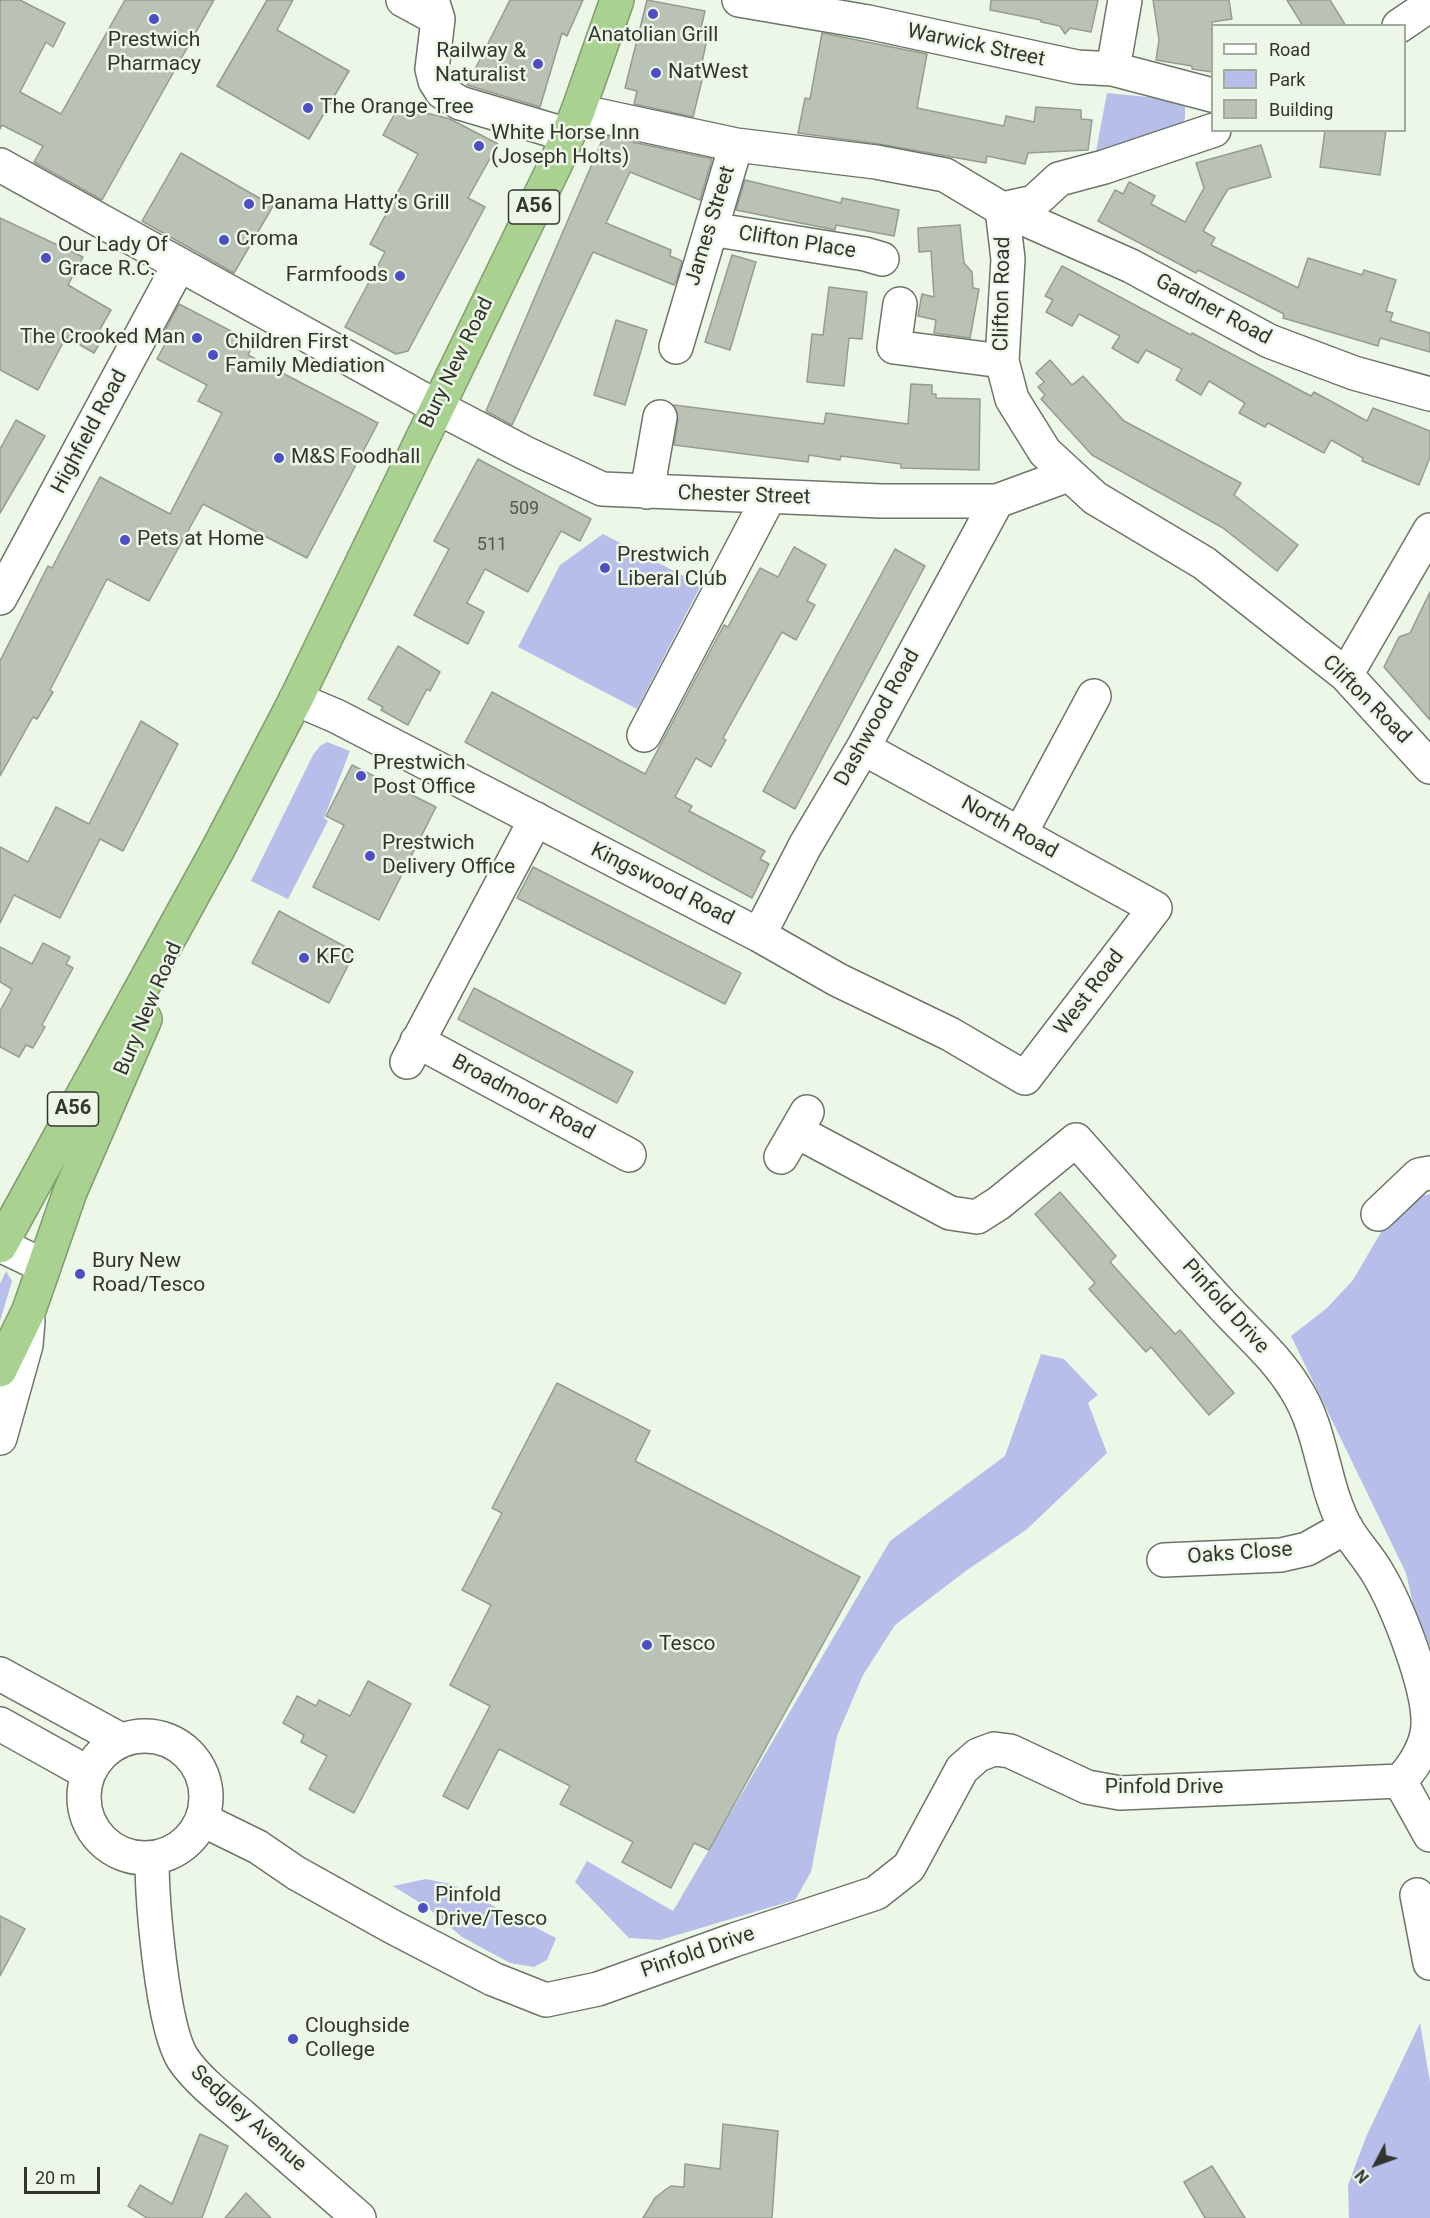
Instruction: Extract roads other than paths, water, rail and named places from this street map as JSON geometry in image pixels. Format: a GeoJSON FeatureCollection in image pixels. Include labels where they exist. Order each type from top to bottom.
{"type":"FeatureCollection","features":[{"type":"Feature","properties":{"kind":"highway","name":"Bury New Road"},"geometry":{"type":"LineString","coordinates":[[0,1245],[218,849],[296,699],[573,123],[617,0]]}},
{"type":"Feature","properties":{"kind":"highway","name":"Bury New Road"},"geometry":{"type":"LineString","coordinates":[[0,1370],[29,1310],[70,1192],[218,849]]}},
{"type":"Feature","properties":{"kind":"street"},"geometry":{"type":"LineString","coordinates":[[403,0],[435,10]]}},
{"type":"Feature","properties":{"kind":"street","name":"Warwick Street"},"geometry":{"type":"LineString","coordinates":[[739,0],[868,22],[1077,67],[1113,69],[1211,95]]}},
{"type":"Feature","properties":{"kind":"street"},"geometry":{"type":"LineString","coordinates":[[1113,69],[1125,0]]}},
{"type":"Feature","properties":{"kind":"street"},"geometry":{"type":"LineString","coordinates":[[1402,24],[1430,5]]}},
{"type":"Feature","properties":{"kind":"street","name":"Clifton Road"},"geometry":{"type":"LineString","coordinates":[[435,10],[432,69],[435,81],[442,92],[460,103],[573,123],[876,162],[945,175],[1002,209],[1008,260],[1002,361],[1012,399],[1045,452],[1068,476],[1095,498],[1204,563],[1346,675],[1430,767]]}},
{"type":"Feature","properties":{"kind":"street"},"geometry":{"type":"LineString","coordinates":[[1002,209],[1034,202],[1059,179],[1104,167],[1211,131]]}},
{"type":"Feature","properties":{"kind":"street","name":"James Street"},"geometry":{"type":"LineString","coordinates":[[676,347],[674,308],[711,229],[736,145]]}},
{"type":"Feature","properties":{"kind":"street","name":"Chester Street"},"geometry":{"type":"LineString","coordinates":[[0,165],[435,406],[602,489],[769,497],[997,501],[1068,476]]}},
{"type":"Feature","properties":{"kind":"street","name":"Gardner Road"},"geometry":{"type":"LineString","coordinates":[[1002,209],[1131,266],[1269,341],[1354,373],[1430,393]]}},
{"type":"Feature","properties":{"kind":"street","name":"Clifton Place"},"geometry":{"type":"LineString","coordinates":[[711,229],[865,254],[882,259]]}},
{"type":"Feature","properties":{"kind":"street","name":"Highfield Road"},"geometry":{"type":"LineString","coordinates":[[0,598],[179,265]]}},
{"type":"Feature","properties":{"kind":"street"},"geometry":{"type":"LineString","coordinates":[[900,304],[888,358],[1002,361]]}},
{"type":"Feature","properties":{"kind":"street"},"geometry":{"type":"LineString","coordinates":[[647,492],[660,417]]}},
{"type":"Feature","properties":{"kind":"street"},"geometry":{"type":"LineString","coordinates":[[644,735],[769,497]]}},
{"type":"Feature","properties":{"kind":"street","name":"Dashwood Road"},"geometry":{"type":"LineString","coordinates":[[759,935],[805,846],[863,748],[997,501]]}},
{"type":"Feature","properties":{"kind":"street"},"geometry":{"type":"LineString","coordinates":[[1346,675],[1428,541]]}},
{"type":"Feature","properties":{"kind":"street"},"geometry":{"type":"LineString","coordinates":[[1020,834],[1094,696]]}},
{"type":"Feature","properties":{"kind":"street","name":"Kingswood Road"},"geometry":{"type":"LineString","coordinates":[[296,699],[336,716],[759,935],[838,980],[950,1034],[1025,1078]]}},
{"type":"Feature","properties":{"kind":"street","name":"North Road"},"geometry":{"type":"LineString","coordinates":[[863,748],[1155,908]]}},
{"type":"Feature","properties":{"kind":"street","name":"Broadmoor Road"},"geometry":{"type":"LineString","coordinates":[[536,819],[412,1052],[591,1146],[629,1155]]}},
{"type":"Feature","properties":{"kind":"street","name":"West Road"},"geometry":{"type":"LineString","coordinates":[[1025,1078],[1155,908]]}},
{"type":"Feature","properties":{"kind":"street","name":"Pinfold Drive"},"geometry":{"type":"LineString","coordinates":[[203,1820],[258,1847],[296,1873],[391,1926],[493,1979],[546,2000],[598,1989],[734,1940],[876,1893],[909,1867],[962,1769],[978,1755],[994,1749],[1010,1751],[1087,1787],[1120,1793],[1400,1782],[1411,1769],[1428,1726],[1419,1671],[1396,1608],[1378,1573],[1346,1527],[1334,1495],[1316,1430],[1295,1388],[1259,1344],[1076,1140],[999,1203],[977,1217],[950,1213],[795,1133]]}},
{"type":"Feature","properties":{"kind":"street"},"geometry":{"type":"LineString","coordinates":[[1378,1214],[1419,1175],[1430,1173]]}},
{"type":"Feature","properties":{"kind":"street"},"geometry":{"type":"LineString","coordinates":[[0,1245],[45,1266]]}},
{"type":"Feature","properties":{"kind":"street"},"geometry":{"type":"LineString","coordinates":[[0,1438],[26,1345],[29,1310]]}},
{"type":"Feature","properties":{"kind":"street","name":"Oaks Close"},"geometry":{"type":"LineString","coordinates":[[1164,1560],[1200,1568],[1281,1555],[1307,1549],[1346,1527]]}},
{"type":"Feature","properties":{"kind":"street"},"geometry":{"type":"LineString","coordinates":[[0,1674],[121,1740]]}},
{"type":"Feature","properties":{"kind":"street"},"geometry":{"type":"LineString","coordinates":[[0,1724],[88,1773]]}},
{"type":"Feature","properties":{"kind":"street"},"geometry":{"type":"LineString","coordinates":[[137,1736],[154,1736],[174,1743],[191,1756],[203,1774],[206,1789],[203,1820],[195,1834],[183,1846],[168,1854],[152,1858],[133,1857],[116,1851],[101,1840],[91,1825],[85,1808],[84,1791],[88,1773],[102,1754],[121,1740],[137,1736]]}},
{"type":"Feature","properties":{"kind":"street"},"geometry":{"type":"LineString","coordinates":[[1400,1782],[1430,1835]]}},
{"type":"Feature","properties":{"kind":"street","name":"Sedgley Avenue"},"geometry":{"type":"LineString","coordinates":[[152,1858],[152,1892],[168,2013],[172,2037],[183,2058],[217,2094],[359,2218]]}},
{"type":"Feature","properties":{"kind":"street"},"geometry":{"type":"LineString","coordinates":[[1417,1895],[1430,1964]]}},
{"type":"Feature","properties":{"kind":"place","name":"Anatolian Grill"},"geometry":{"type":"Point","coordinates":[653,14]}},
{"type":"Feature","properties":{"kind":"place","name":"Prestwich Pharmacy"},"geometry":{"type":"Point","coordinates":[154,19]}},
{"type":"Feature","properties":{"kind":"place","name":"Railway & Naturalist"},"geometry":{"type":"Point","coordinates":[538,64]}},
{"type":"Feature","properties":{"kind":"place","name":"NatWest"},"geometry":{"type":"Point","coordinates":[656,73]}},
{"type":"Feature","properties":{"kind":"place","name":"The Orange Tree"},"geometry":{"type":"Point","coordinates":[308,108]}},
{"type":"Feature","properties":{"kind":"place","name":"White Horse Inn (Joseph Holts)"},"geometry":{"type":"Point","coordinates":[479,146]}},
{"type":"Feature","properties":{"kind":"place","name":"Panama Hatty’s Grill"},"geometry":{"type":"Point","coordinates":[249,204]}},
{"type":"Feature","properties":{"kind":"place","name":"Croma"},"geometry":{"type":"Point","coordinates":[224,240]}},
{"type":"Feature","properties":{"kind":"place","name":"Our Lady Of Grace R.C."},"geometry":{"type":"Point","coordinates":[46,258]}},
{"type":"Feature","properties":{"kind":"place","name":"Farmfoods"},"geometry":{"type":"Point","coordinates":[400,276]}},
{"type":"Feature","properties":{"kind":"place","name":"The Crooked Man"},"geometry":{"type":"Point","coordinates":[197,338]}},
{"type":"Feature","properties":{"kind":"place","name":"Children First Family Mediation"},"geometry":{"type":"Point","coordinates":[213,355]}},
{"type":"Feature","properties":{"kind":"place","name":"M&S Foodhall"},"geometry":{"type":"Point","coordinates":[279,458]}},
{"type":"Feature","properties":{"kind":"place","name":"Pets at Home"},"geometry":{"type":"Point","coordinates":[125,540]}},
{"type":"Feature","properties":{"kind":"place","name":"Prestwich Liberal Club"},"geometry":{"type":"Point","coordinates":[605,568]}},
{"type":"Feature","properties":{"kind":"place","name":"Prestwich Post Office"},"geometry":{"type":"Point","coordinates":[361,776]}},
{"type":"Feature","properties":{"kind":"place","name":"Prestwich Delivery Office"},"geometry":{"type":"Point","coordinates":[370,856]}},
{"type":"Feature","properties":{"kind":"place","name":"KFC"},"geometry":{"type":"Point","coordinates":[304,958]}},
{"type":"Feature","properties":{"kind":"place","name":"Bury New Road/Tesco"},"geometry":{"type":"Point","coordinates":[80,1274]}},
{"type":"Feature","properties":{"kind":"place","name":"Tesco"},"geometry":{"type":"Point","coordinates":[647,1645]}},
{"type":"Feature","properties":{"kind":"place","name":"Pinfold Drive/Tesco"},"geometry":{"type":"Point","coordinates":[423,1908]}},
{"type":"Feature","properties":{"kind":"place","name":"Cloughside College"},"geometry":{"type":"Point","coordinates":[293,2039]}}]}
